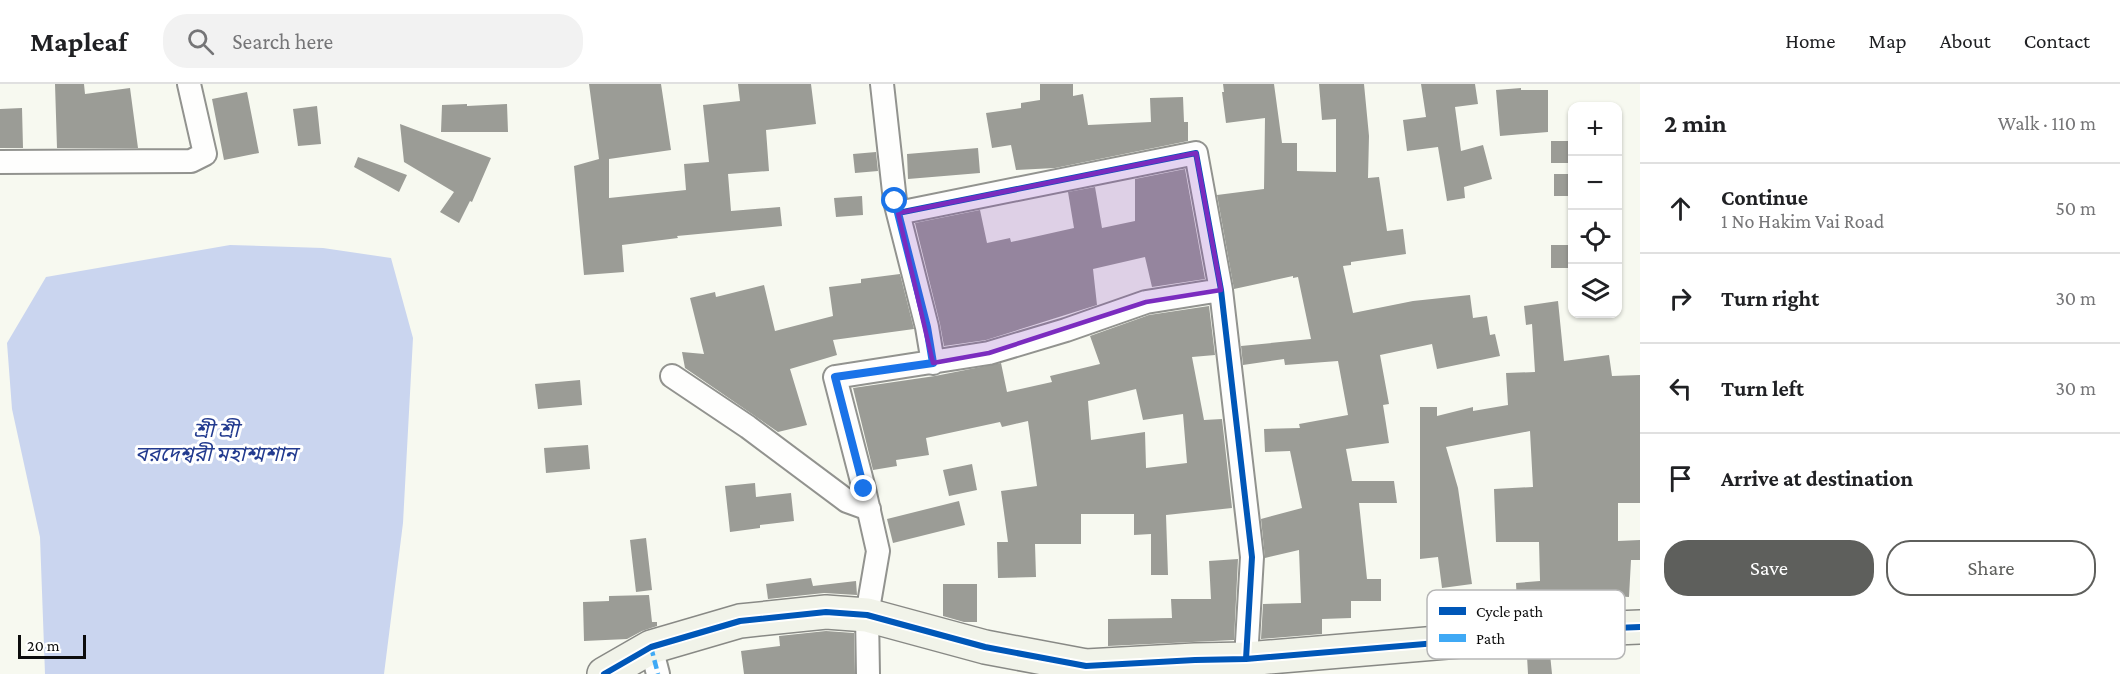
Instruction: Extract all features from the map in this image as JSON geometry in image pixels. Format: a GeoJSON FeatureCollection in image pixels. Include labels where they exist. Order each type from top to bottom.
{"type":"FeatureCollection","features":[{"type":"Feature","properties":{"kind":"street"},"geometry":{"type":"LineString","coordinates":[[0,162],[191,161],[205,154],[189,84]]}},
{"type":"Feature","properties":{"kind":"street"},"geometry":{"type":"LineString","coordinates":[[882,84],[895,201],[927,327],[933,363]]}},
{"type":"Feature","properties":{"kind":"street"},"geometry":{"type":"LineString","coordinates":[[898,213],[1196,153],[1221,290],[1252,557],[1246,659]]}},
{"type":"Feature","properties":{"kind":"street"},"geometry":{"type":"LineString","coordinates":[[868,674],[867,615],[878,551],[835,377],[933,363],[989,352],[1066,330],[1146,302],[1221,290]]}},
{"type":"Feature","properties":{"kind":"street"},"geometry":{"type":"LineString","coordinates":[[672,376],[748,427],[847,501],[869,509]]}},
{"type":"Feature","properties":{"kind":"street"},"geometry":{"type":"LineString","coordinates":[[604,674],[654,660],[740,621],[826,612],[867,615],[985,647],[1086,666],[1246,659],[1427,644]]}},
{"type":"Feature","properties":{"kind":"street"},"geometry":{"type":"LineString","coordinates":[[1625,628],[1640,627]]}},
{"type":"Feature","properties":{"kind":"highlighted area"},"geometry":{"type":"Polygon","coordinates":[[[1196,153],[1221,290],[1146,302],[989,353],[933,363],[898,213],[1196,153]]]}},
{"type":"Feature","properties":{"kind":"water","name":"শ্রী শ্রী বরদেশ্বরী মহাশ্মশান"},"geometry":{"type":"Polygon","coordinates":[[[230,245],[323,248],[391,258],[413,338],[403,523],[384,674],[45,674],[40,537],[12,409],[7,343],[46,277],[230,245]]]}},
{"type":"Feature","properties":{"kind":"building"},"geometry":{"type":"Polygon","coordinates":[[[55,84],[84,84],[85,94],[130,88],[138,148],[57,148],[55,84]]]}},
{"type":"Feature","properties":{"kind":"building"},"geometry":{"type":"Polygon","coordinates":[[[589,84],[661,84],[671,150],[609,159],[609,198],[686,190],[684,164],[709,162],[703,105],[740,101],[738,84],[811,84],[816,124],[766,130],[769,171],[728,174],[731,211],[780,207],[782,226],[677,236],[678,238],[622,245],[624,272],[584,275],[574,166],[599,159],[589,84]]]}},
{"type":"Feature","properties":{"kind":"building"},"geometry":{"type":"Polygon","coordinates":[[[1040,84],[1073,84],[1073,96],[1083,94],[1088,125],[1151,122],[1150,98],[1183,97],[1184,122],[1188,122],[1188,141],[1055,168],[1016,170],[1011,145],[992,148],[986,113],[1021,108],[1021,103],[1040,100],[1040,84]]]}},
{"type":"Feature","properties":{"kind":"building"},"geometry":{"type":"Polygon","coordinates":[[[1223,84],[1274,84],[1282,143],[1297,143],[1297,171],[1336,172],[1336,119],[1322,120],[1319,84],[1364,84],[1369,136],[1368,178],[1379,177],[1387,231],[1403,229],[1406,254],[1351,262],[1351,265],[1343,266],[1353,313],[1413,301],[1470,295],[1473,318],[1487,316],[1490,335],[1495,334],[1500,356],[1437,369],[1432,344],[1380,355],[1389,404],[1383,405],[1389,443],[1346,449],[1352,481],[1394,481],[1397,503],[1359,503],[1367,579],[1381,579],[1381,601],[1351,601],[1351,618],[1322,619],[1322,634],[1261,639],[1263,604],[1301,603],[1299,550],[1265,558],[1261,519],[1302,508],[1290,451],[1265,452],[1264,429],[1300,428],[1299,424],[1348,415],[1338,361],[1285,365],[1284,359],[1243,365],[1241,346],[1311,339],[1298,277],[1293,278],[1293,276],[1234,289],[1217,195],[1264,189],[1265,118],[1226,123],[1223,84]]]}},
{"type":"Feature","properties":{"kind":"building"},"geometry":{"type":"Polygon","coordinates":[[[1421,84],[1475,84],[1478,104],[1455,107],[1461,151],[1483,145],[1492,179],[1464,187],[1465,198],[1447,201],[1438,147],[1407,151],[1403,120],[1426,117],[1421,84]]]}},
{"type":"Feature","properties":{"kind":"building"},"geometry":{"type":"Polygon","coordinates":[[[1521,88],[1521,90],[1548,90],[1548,132],[1500,136],[1496,90],[1521,88]]]}},
{"type":"Feature","properties":{"kind":"building"},"geometry":{"type":"Polygon","coordinates":[[[247,92],[259,153],[224,160],[212,99],[247,92]]]}},
{"type":"Feature","properties":{"kind":"building"},"geometry":{"type":"Polygon","coordinates":[[[467,104],[467,106],[507,104],[508,132],[441,132],[442,105],[467,104]]]}},
{"type":"Feature","properties":{"kind":"building"},"geometry":{"type":"Polygon","coordinates":[[[317,106],[321,144],[298,146],[293,109],[317,106]]]}},
{"type":"Feature","properties":{"kind":"building"},"geometry":{"type":"Polygon","coordinates":[[[22,108],[23,148],[0,148],[0,109],[22,108]]]}},
{"type":"Feature","properties":{"kind":"building"},"geometry":{"type":"Polygon","coordinates":[[[400,124],[491,158],[472,202],[470,201],[459,223],[440,212],[454,192],[404,162],[400,124]]]}},
{"type":"Feature","properties":{"kind":"building"},"geometry":{"type":"Polygon","coordinates":[[[1551,141],[1568,141],[1568,163],[1551,163],[1551,141]]]}},
{"type":"Feature","properties":{"kind":"building"},"geometry":{"type":"Polygon","coordinates":[[[978,148],[980,173],[908,179],[907,154],[978,148]]]}},
{"type":"Feature","properties":{"kind":"building"},"geometry":{"type":"Polygon","coordinates":[[[876,152],[878,171],[855,173],[853,154],[876,152]]]}},
{"type":"Feature","properties":{"kind":"building"},"geometry":{"type":"Polygon","coordinates":[[[358,157],[407,175],[399,192],[354,167],[358,157]]]}},
{"type":"Feature","properties":{"kind":"building"},"geometry":{"type":"Polygon","coordinates":[[[1185,169],[1205,279],[1152,287],[1145,257],[1093,269],[1097,305],[986,340],[944,346],[915,223],[980,210],[987,243],[1010,238],[1011,242],[1074,228],[1068,192],[1095,187],[1102,228],[1135,221],[1135,179],[1185,169]]]}},
{"type":"Feature","properties":{"kind":"building"},"geometry":{"type":"Polygon","coordinates":[[[1554,174],[1568,174],[1568,196],[1554,196],[1554,174]]]}},
{"type":"Feature","properties":{"kind":"building"},"geometry":{"type":"Polygon","coordinates":[[[862,196],[863,215],[836,217],[834,198],[862,196]]]}},
{"type":"Feature","properties":{"kind":"building"},"geometry":{"type":"Polygon","coordinates":[[[1551,245],[1568,245],[1568,268],[1551,268],[1551,245]]]}},
{"type":"Feature","properties":{"kind":"building"},"geometry":{"type":"Polygon","coordinates":[[[900,274],[914,329],[833,340],[837,355],[790,369],[807,425],[778,432],[685,368],[682,352],[704,354],[690,298],[715,292],[716,297],[764,285],[775,331],[833,316],[829,287],[861,283],[861,279],[900,274]]]}},
{"type":"Feature","properties":{"kind":"building"},"geometry":{"type":"Polygon","coordinates":[[[1558,301],[1564,361],[1609,355],[1612,376],[1640,375],[1640,503],[1618,503],[1618,541],[1640,540],[1640,560],[1631,560],[1629,597],[1625,597],[1625,590],[1516,590],[1516,583],[1540,581],[1539,542],[1496,542],[1494,489],[1533,487],[1530,431],[1446,447],[1458,488],[1472,584],[1442,588],[1438,557],[1420,559],[1420,407],[1437,407],[1437,416],[1473,407],[1473,411],[1508,405],[1506,373],[1535,372],[1532,324],[1526,325],[1524,306],[1558,301]]]}},
{"type":"Feature","properties":{"kind":"building"},"geometry":{"type":"Polygon","coordinates":[[[1209,306],[1215,355],[1192,357],[1204,420],[1222,419],[1232,508],[1166,515],[1168,575],[1151,575],[1151,534],[1134,535],[1134,514],[1081,514],[1081,544],[1035,544],[1036,577],[998,578],[997,542],[1008,542],[1001,491],[1037,486],[1028,421],[1002,427],[1000,422],[926,438],[929,455],[896,460],[897,466],[873,470],[853,388],[935,376],[1001,363],[1007,392],[1052,382],[1050,376],[1100,364],[1090,336],[1149,315],[1209,306]],[[1136,389],[1088,401],[1091,440],[1145,432],[1146,468],[1187,463],[1183,414],[1143,420],[1136,389]]]}},
{"type":"Feature","properties":{"kind":"building"},"geometry":{"type":"Polygon","coordinates":[[[580,380],[582,405],[538,409],[535,384],[580,380]]]}},
{"type":"Feature","properties":{"kind":"building"},"geometry":{"type":"Polygon","coordinates":[[[588,445],[590,469],[546,473],[544,448],[588,445]]]}},
{"type":"Feature","properties":{"kind":"building"},"geometry":{"type":"Polygon","coordinates":[[[972,464],[977,490],[949,496],[943,470],[972,464]]]}},
{"type":"Feature","properties":{"kind":"building"},"geometry":{"type":"Polygon","coordinates":[[[755,483],[756,497],[791,493],[794,521],[760,525],[760,528],[730,532],[725,486],[755,483]]]}},
{"type":"Feature","properties":{"kind":"building"},"geometry":{"type":"Polygon","coordinates":[[[959,501],[965,525],[893,543],[887,519],[959,501]]]}},
{"type":"Feature","properties":{"kind":"building"},"geometry":{"type":"Polygon","coordinates":[[[646,538],[652,590],[636,592],[630,540],[646,538]]]}},
{"type":"Feature","properties":{"kind":"building"},"geometry":{"type":"Polygon","coordinates":[[[1238,559],[1234,640],[1108,646],[1108,619],[1172,618],[1171,599],[1211,599],[1209,561],[1238,559]]]}},
{"type":"Feature","properties":{"kind":"building"},"geometry":{"type":"Polygon","coordinates":[[[811,578],[813,586],[856,581],[857,595],[824,593],[768,599],[766,584],[811,578]]]}},
{"type":"Feature","properties":{"kind":"building"},"geometry":{"type":"Polygon","coordinates":[[[943,584],[977,584],[977,622],[964,622],[943,616],[943,584]]]}},
{"type":"Feature","properties":{"kind":"building"},"geometry":{"type":"Polygon","coordinates":[[[649,595],[652,622],[657,622],[657,626],[627,639],[584,641],[583,602],[609,601],[609,596],[649,595]]]}},
{"type":"Feature","properties":{"kind":"building"},"geometry":{"type":"Polygon","coordinates":[[[826,631],[854,633],[855,674],[744,674],[741,651],[780,646],[779,636],[826,631]]]}},
{"type":"Feature","properties":{"kind":"building"},"geometry":{"type":"Polygon","coordinates":[[[1527,659],[1550,659],[1552,674],[1528,674],[1527,659]]]}},
{"type":"Feature","properties":{"kind":"marked path"},"geometry":{"type":"LineString","coordinates":[[651,647],[658,674]]}},
{"type":"Feature","properties":{"kind":"cycle path"},"geometry":{"type":"LineString","coordinates":[[898,213],[1196,153],[1221,290],[1252,557],[1246,659]]}},
{"type":"Feature","properties":{"kind":"cycle path"},"geometry":{"type":"LineString","coordinates":[[604,674],[651,647],[740,621],[826,612],[867,615],[985,647],[1086,666],[1246,659],[1427,644]]}},
{"type":"Feature","properties":{"kind":"cycle path"},"geometry":{"type":"LineString","coordinates":[[1625,628],[1640,627]]}},
{"type":"Feature","properties":{"kind":"route"},"geometry":{"type":"LineString","coordinates":[[864,489],[835,377],[933,363],[927,327],[895,201]]}}]}
